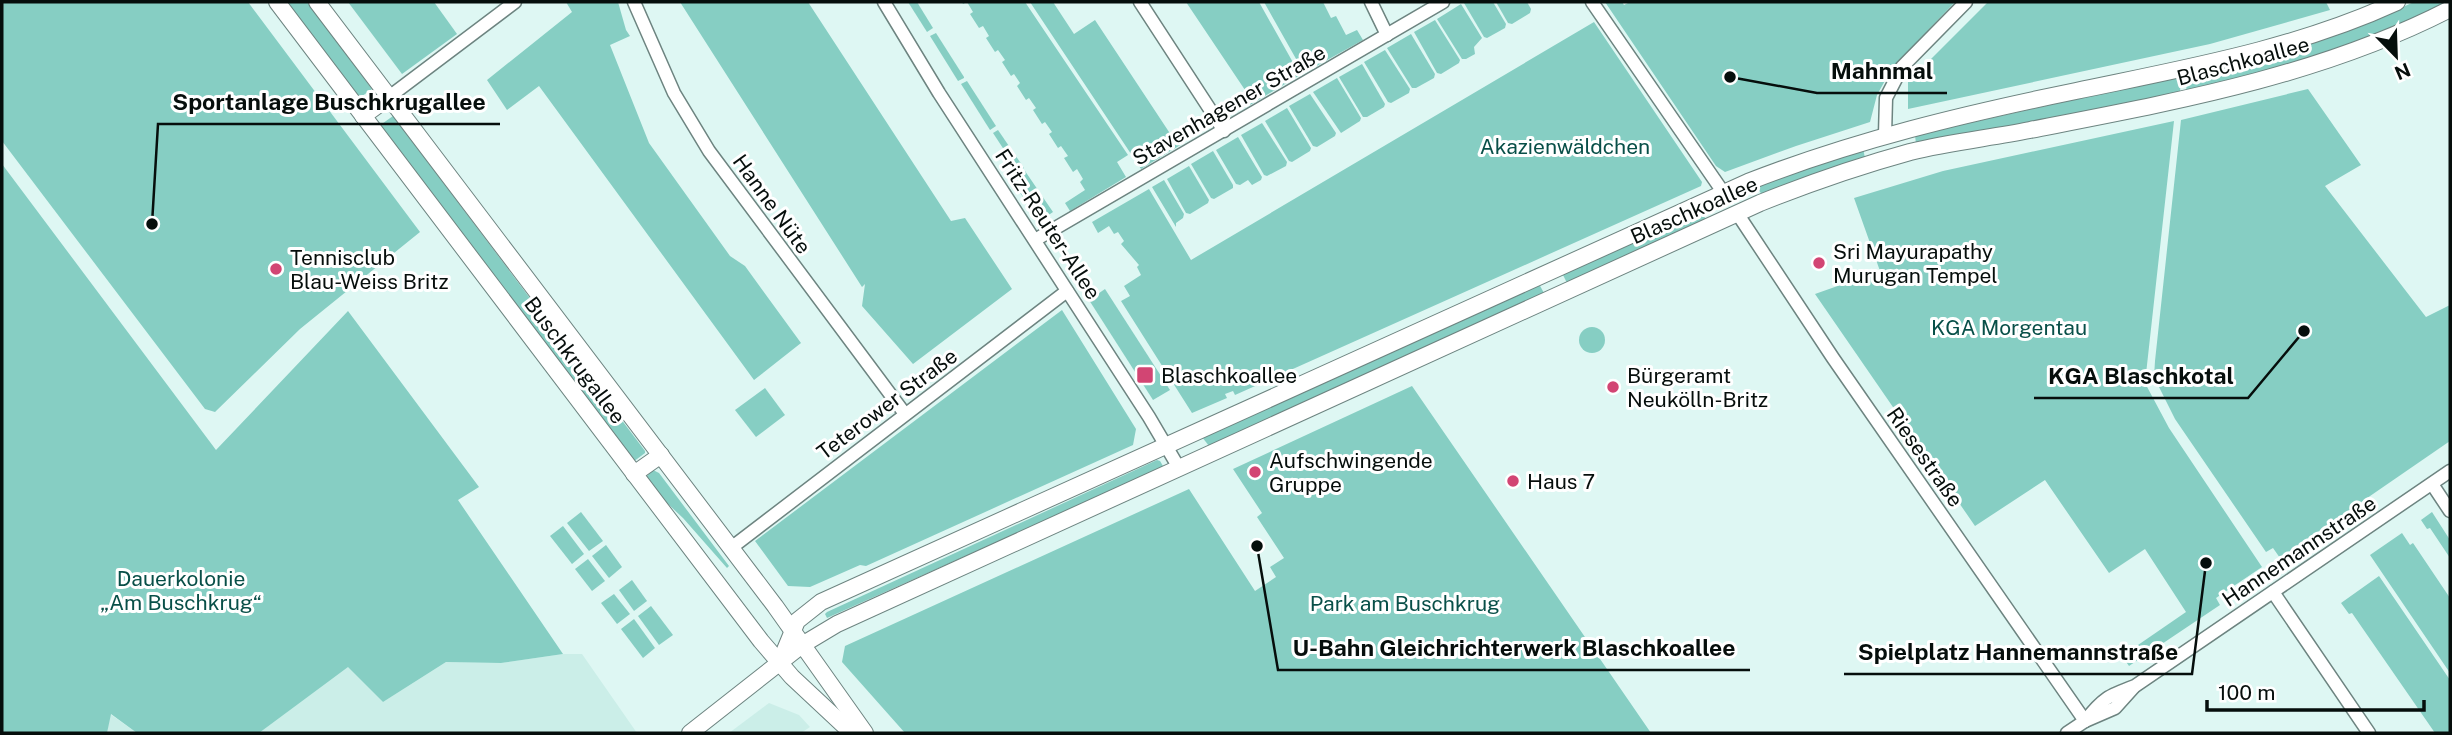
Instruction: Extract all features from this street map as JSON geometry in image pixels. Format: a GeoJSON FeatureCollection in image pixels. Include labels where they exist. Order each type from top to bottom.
{"type":"FeatureCollection","features":[{"type":"Feature","properties":{"kind":"main road","name":"Buschkrugallee"},"geometry":{"type":"LineString","coordinates":[[277,2],[780,664],[852,733]]}},
{"type":"Feature","properties":{"kind":"main road","name":"Buschkrugallee"},"geometry":{"type":"LineString","coordinates":[[317,2],[731,548],[865,733]]}},
{"type":"Feature","properties":{"kind":"main road","name":"Blaschkoallee"},"geometry":{"type":"LineString","coordinates":[[792,630],[804,614],[821,602],[1723,192],[1818,155],[1885,135],[2272,48],[2342,25],[2397,2]]}},
{"type":"Feature","properties":{"kind":"main road","name":"Blaschkoallee"},"geometry":{"type":"LineString","coordinates":[[690,733],[825,630],[1737,213],[1817,181],[1912,152],[2181,99],[2294,71],[2356,51],[2450,9]]}},
{"type":"Feature","properties":{"kind":"main road"},"geometry":{"type":"LineString","coordinates":[[363,116],[389,97]]}},
{"type":"Feature","properties":{"kind":"main road"},"geometry":{"type":"LineString","coordinates":[[634,474],[661,455]]}},
{"type":"Feature","properties":{"kind":"main road"},"geometry":{"type":"LineString","coordinates":[[780,664],[792,630]]}},
{"type":"Feature","properties":{"kind":"street"},"geometry":{"type":"LineString","coordinates":[[389,97],[515,2]]}},
{"type":"Feature","properties":{"kind":"street","name":"Hanne Nüte"},"geometry":{"type":"LineString","coordinates":[[634,2],[674,93],[709,151],[905,414]]}},
{"type":"Feature","properties":{"kind":"street","name":"Fritz-Reuter-Allee"},"geometry":{"type":"LineString","coordinates":[[884,2],[1179,468]]}},
{"type":"Feature","properties":{"kind":"street"},"geometry":{"type":"LineString","coordinates":[[1139,2],[1224,131]]}},
{"type":"Feature","properties":{"kind":"street"},"geometry":{"type":"LineString","coordinates":[[1371,2],[1387,34]]}},
{"type":"Feature","properties":{"kind":"street","name":"Stavenhagener Straße"},"geometry":{"type":"LineString","coordinates":[[1035,240],[1443,2]]}},
{"type":"Feature","properties":{"kind":"street"},"geometry":{"type":"LineString","coordinates":[[1592,2],[1723,192]]}},
{"type":"Feature","properties":{"kind":"street"},"geometry":{"type":"LineString","coordinates":[[1885,135],[1886,98],[1902,66],[1966,2]]}},
{"type":"Feature","properties":{"kind":"street","name":"Riesestraße"},"geometry":{"type":"LineString","coordinates":[[1737,213],[2085,727]]}},
{"type":"Feature","properties":{"kind":"street","name":"Teterower Straße"},"geometry":{"type":"LineString","coordinates":[[731,548],[1067,291]]}},
{"type":"Feature","properties":{"kind":"street","name":"Hannemannstraße"},"geometry":{"type":"LineString","coordinates":[[2067,733],[2085,727],[2100,702],[2107,697],[2136,686],[2450,471]]}},
{"type":"Feature","properties":{"kind":"street"},"geometry":{"type":"LineString","coordinates":[[2432,484],[2450,511]]}},
{"type":"Feature","properties":{"kind":"street"},"geometry":{"type":"LineString","coordinates":[[2273,592],[2368,733]]}},
{"type":"Feature","properties":{"kind":"shaded area"},"geometry":{"type":"Polygon","coordinates":[[[582,654],[637,733],[259,733],[348,666],[383,702],[446,662],[501,663],[582,654]]]}},
{"type":"Feature","properties":{"kind":"shaded area"},"geometry":{"type":"Polygon","coordinates":[[[769,703],[799,715],[810,727],[801,733],[729,733],[769,703]]]}},
{"type":"Feature","properties":{"kind":"shaded area"},"geometry":{"type":"Polygon","coordinates":[[[110,714],[137,733],[107,733],[110,714]]]}},
{"type":"Feature","properties":{"kind":"green space"},"geometry":{"type":"Polygon","coordinates":[[[2,2],[248,2],[420,232],[300,329],[215,412],[205,409],[2,141],[2,2]]]}},
{"type":"Feature","properties":{"kind":"green space"},"geometry":{"type":"Polygon","coordinates":[[[285,2],[307,2],[372,89],[358,99],[285,2]]]}},
{"type":"Feature","properties":{"kind":"green space"},"geometry":{"type":"Polygon","coordinates":[[[348,2],[434,2],[457,34],[402,74],[348,2]]]}},
{"type":"Feature","properties":{"kind":"green space"},"geometry":{"type":"Polygon","coordinates":[[[566,2],[618,2],[630,36],[610,45],[649,143],[730,256],[745,266],[801,343],[754,380],[539,86],[507,110],[487,80],[572,12],[566,2]]]}},
{"type":"Feature","properties":{"kind":"green space"},"geometry":{"type":"Polygon","coordinates":[[[680,2],[808,2],[951,221],[965,218],[1012,289],[913,364],[862,306],[865,284],[862,287],[680,2]]]}},
{"type":"Feature","properties":{"kind":"green space"},"geometry":{"type":"Polygon","coordinates":[[[908,2],[917,2],[933,28],[927,32],[908,2]]]}},
{"type":"Feature","properties":{"kind":"green space"},"geometry":{"type":"Polygon","coordinates":[[[967,2],[1025,2],[1128,155],[1117,162],[1126,177],[1070,211],[1065,203],[1085,190],[1080,182],[1083,179],[1077,169],[1073,172],[1064,158],[1068,156],[1061,146],[1058,148],[1049,134],[1052,132],[1045,122],[1042,124],[1029,98],[1026,100],[1017,86],[1020,83],[1014,74],[1011,76],[998,50],[995,52],[986,38],[989,36],[983,26],[979,28],[970,14],[973,12],[967,2]]]}},
{"type":"Feature","properties":{"kind":"green space"},"geometry":{"type":"Polygon","coordinates":[[[1030,2],[1053,2],[1074,34],[1095,20],[1173,138],[1177,137],[1182,144],[1141,169],[1030,2]]]}},
{"type":"Feature","properties":{"kind":"green space"},"geometry":{"type":"Polygon","coordinates":[[[1186,2],[1259,2],[1300,75],[1250,105],[1244,96],[1247,93],[1186,2]]]}},
{"type":"Feature","properties":{"kind":"green space"},"geometry":{"type":"Polygon","coordinates":[[[1264,2],[1323,2],[1331,18],[1336,16],[1346,35],[1357,30],[1363,40],[1304,73],[1264,2]]]}},
{"type":"Feature","properties":{"kind":"green space"},"geometry":{"type":"Polygon","coordinates":[[[1493,2],[1506,24],[1505,28],[1487,38],[1484,37],[1464,3],[1493,2]]]}},
{"type":"Feature","properties":{"kind":"green space"},"geometry":{"type":"Polygon","coordinates":[[[1496,2],[1527,2],[1530,13],[1512,24],[1508,23],[1496,2]]]}},
{"type":"Feature","properties":{"kind":"green space"},"geometry":{"type":"Polygon","coordinates":[[[1605,2],[1622,2],[1624,5],[1630,2],[1955,2],[1892,68],[1877,95],[1870,122],[1725,172],[1716,166],[1605,2]]]}},
{"type":"Feature","properties":{"kind":"green space"},"geometry":{"type":"Polygon","coordinates":[[[1988,2],[2326,2],[2330,10],[2210,44],[1908,109],[1908,82],[1988,2]]]}},
{"type":"Feature","properties":{"kind":"green space"},"geometry":{"type":"Polygon","coordinates":[[[2414,2],[2450,2],[2391,30],[2300,63],[2186,91],[2188,74],[2392,12],[2414,2]]]}},
{"type":"Feature","properties":{"kind":"green space"},"geometry":{"type":"Polygon","coordinates":[[[1461,4],[1482,38],[1474,47],[1475,54],[1466,59],[1462,59],[1437,19],[1461,4]]]}},
{"type":"Feature","properties":{"kind":"green space"},"geometry":{"type":"Polygon","coordinates":[[[1435,20],[1460,60],[1441,74],[1437,73],[1414,32],[1435,20]]]}},
{"type":"Feature","properties":{"kind":"green space","name":"Akazienwäldchen"},"geometry":{"type":"Polygon","coordinates":[[[1594,22],[1702,182],[1701,186],[1235,395],[1233,391],[1225,394],[1227,398],[1192,413],[1121,301],[1130,296],[1124,286],[1141,275],[1137,267],[1139,265],[1121,244],[1124,241],[1118,232],[1114,234],[1109,226],[1098,233],[1092,222],[1149,189],[1191,260],[1594,22]]]}},
{"type":"Feature","properties":{"kind":"green space"},"geometry":{"type":"Polygon","coordinates":[[[936,33],[964,78],[958,81],[930,36],[936,33]]]}},
{"type":"Feature","properties":{"kind":"green space"},"geometry":{"type":"Polygon","coordinates":[[[1411,34],[1435,74],[1434,78],[1416,88],[1412,88],[1387,48],[1411,34]]]}},
{"type":"Feature","properties":{"kind":"green space"},"geometry":{"type":"Polygon","coordinates":[[[1385,50],[1410,89],[1409,93],[1391,103],[1364,62],[1385,50]]]}},
{"type":"Feature","properties":{"kind":"green space"},"geometry":{"type":"Polygon","coordinates":[[[1362,64],[1385,104],[1367,117],[1363,117],[1339,77],[1362,64]]]}},
{"type":"Feature","properties":{"kind":"green space"},"geometry":{"type":"Polygon","coordinates":[[[2181,76],[2180,92],[2066,117],[1916,144],[1915,135],[2181,76]]]}},
{"type":"Feature","properties":{"kind":"green space"},"geometry":{"type":"Polygon","coordinates":[[[1337,78],[1361,118],[1341,133],[1313,92],[1337,78]]]}},
{"type":"Feature","properties":{"kind":"green space"},"geometry":{"type":"Polygon","coordinates":[[[967,81],[996,126],[990,130],[961,84],[967,81]]]}},
{"type":"Feature","properties":{"kind":"green space"},"geometry":{"type":"Polygon","coordinates":[[[2308,89],[2361,165],[2325,186],[2426,317],[2450,305],[2450,441],[2280,558],[2273,548],[2266,552],[2175,419],[2154,377],[2181,120],[2308,89]]]}},
{"type":"Feature","properties":{"kind":"green space"},"geometry":{"type":"Polygon","coordinates":[[[1310,94],[1336,133],[1317,147],[1313,146],[1289,106],[1310,94]]]}},
{"type":"Feature","properties":{"kind":"green space"},"geometry":{"type":"Polygon","coordinates":[[[1287,108],[1311,148],[1292,162],[1265,121],[1287,108]]]}},
{"type":"Feature","properties":{"kind":"green space"},"geometry":{"type":"Polygon","coordinates":[[[393,116],[645,451],[633,462],[379,126],[393,116]]]}},
{"type":"Feature","properties":{"kind":"green space","name":"KGA Morgentau"},"geometry":{"type":"Polygon","coordinates":[[[2174,121],[2145,383],[2169,428],[2262,567],[2216,598],[2220,605],[2129,666],[2122,656],[2186,612],[2145,549],[2109,573],[2045,480],[1975,526],[1815,294],[1880,271],[1854,198],[1943,171],[2174,121]]]}},
{"type":"Feature","properties":{"kind":"green space"},"geometry":{"type":"Polygon","coordinates":[[[1262,123],[1287,162],[1286,166],[1267,176],[1241,135],[1262,123]]]}},
{"type":"Feature","properties":{"kind":"green space"},"geometry":{"type":"Polygon","coordinates":[[[998,130],[1024,168],[1018,171],[993,133],[998,130]]]}},
{"type":"Feature","properties":{"kind":"green space"},"geometry":{"type":"Polygon","coordinates":[[[1238,137],[1262,177],[1252,185],[1248,180],[1240,185],[1236,184],[1216,150],[1238,137]]]}},
{"type":"Feature","properties":{"kind":"green space"},"geometry":{"type":"Polygon","coordinates":[[[1863,148],[1865,158],[1762,195],[1757,187],[1863,148]]]}},
{"type":"Feature","properties":{"kind":"green space"},"geometry":{"type":"Polygon","coordinates":[[[1213,151],[1233,185],[1233,188],[1214,199],[1191,164],[1213,151]]]}},
{"type":"Feature","properties":{"kind":"green space","name":"Dauerkolonie „Am Buschkrug“"},"geometry":{"type":"Polygon","coordinates":[[[2,164],[216,450],[348,311],[479,487],[458,500],[563,654],[501,663],[446,662],[383,702],[348,667],[259,733],[137,733],[111,714],[107,733],[2,733],[2,164]]]}},
{"type":"Feature","properties":{"kind":"green space"},"geometry":{"type":"Polygon","coordinates":[[[1189,166],[1209,200],[1190,214],[1186,213],[1167,179],[1189,166]]]}},
{"type":"Feature","properties":{"kind":"green space"},"geometry":{"type":"Polygon","coordinates":[[[1025,171],[1053,212],[1044,218],[1035,204],[1030,208],[1017,188],[1020,175],[1025,171]]]}},
{"type":"Feature","properties":{"kind":"green space"},"geometry":{"type":"Polygon","coordinates":[[[1164,180],[1184,214],[1176,227],[1152,187],[1164,180]]]}},
{"type":"Feature","properties":{"kind":"green space"},"geometry":{"type":"Polygon","coordinates":[[[1701,210],[1706,220],[1567,283],[1562,273],[1701,210]]]}},
{"type":"Feature","properties":{"kind":"green space"},"geometry":{"type":"Polygon","coordinates":[[[1539,284],[1544,293],[1209,446],[1202,437],[1539,284]]]}},
{"type":"Feature","properties":{"kind":"green space"},"geometry":{"type":"Polygon","coordinates":[[[1105,289],[1170,390],[1153,400],[1089,300],[1105,289]]]}},
{"type":"Feature","properties":{"kind":"green space"},"geometry":{"type":"Polygon","coordinates":[[[1062,310],[1136,429],[1133,445],[866,566],[860,565],[810,587],[788,586],[755,541],[1062,310]]]}},
{"type":"Feature","properties":{"kind":"green space"},"geometry":{"type":"Polygon","coordinates":[[[1592,327],[1601,331],[1605,340],[1601,349],[1592,353],[1583,349],[1579,340],[1583,331],[1592,327]]]}},
{"type":"Feature","properties":{"kind":"green space","name":"Park am Buschkrug"},"geometry":{"type":"Polygon","coordinates":[[[1412,386],[1651,733],[905,733],[842,662],[845,646],[1189,489],[1255,591],[1276,577],[1270,567],[1284,558],[1257,517],[1262,513],[1233,469],[1412,386]]]}},
{"type":"Feature","properties":{"kind":"green space"},"geometry":{"type":"Polygon","coordinates":[[[765,388],[785,415],[756,437],[735,410],[765,388]]]}},
{"type":"Feature","properties":{"kind":"green space"},"geometry":{"type":"Polygon","coordinates":[[[1157,460],[1163,466],[1160,469],[827,618],[825,614],[827,612],[1157,460]]]}},
{"type":"Feature","properties":{"kind":"green space"},"geometry":{"type":"Polygon","coordinates":[[[653,470],[659,473],[729,566],[727,568],[683,518],[652,489],[645,478],[653,470]]]}},
{"type":"Feature","properties":{"kind":"green space"},"geometry":{"type":"Polygon","coordinates":[[[581,512],[603,541],[589,551],[567,523],[581,512]]]}},
{"type":"Feature","properties":{"kind":"green space"},"geometry":{"type":"Polygon","coordinates":[[[2432,512],[2450,540],[2450,558],[2430,528],[2427,529],[2421,520],[2432,512]]]}},
{"type":"Feature","properties":{"kind":"green space"},"geometry":{"type":"Polygon","coordinates":[[[563,526],[584,554],[572,564],[550,536],[563,526]]]}},
{"type":"Feature","properties":{"kind":"green space"},"geometry":{"type":"Polygon","coordinates":[[[2402,533],[2410,545],[2413,543],[2450,598],[2450,673],[2370,555],[2402,533]]]}},
{"type":"Feature","properties":{"kind":"green space"},"geometry":{"type":"Polygon","coordinates":[[[606,545],[622,567],[609,578],[592,556],[606,545]]]}},
{"type":"Feature","properties":{"kind":"green space"},"geometry":{"type":"Polygon","coordinates":[[[588,559],[605,581],[592,591],[575,569],[588,559]]]}},
{"type":"Feature","properties":{"kind":"green space"},"geometry":{"type":"Polygon","coordinates":[[[2379,576],[2450,680],[2450,733],[2435,733],[2352,613],[2349,614],[2341,603],[2379,576]]]}},
{"type":"Feature","properties":{"kind":"green space"},"geometry":{"type":"Polygon","coordinates":[[[632,580],[647,601],[634,611],[619,590],[632,580]]]}},
{"type":"Feature","properties":{"kind":"green space"},"geometry":{"type":"Polygon","coordinates":[[[614,594],[630,614],[617,624],[601,603],[614,594]]]}},
{"type":"Feature","properties":{"kind":"green space"},"geometry":{"type":"Polygon","coordinates":[[[651,606],[673,635],[659,645],[638,616],[651,606]]]}},
{"type":"Feature","properties":{"kind":"green space"},"geometry":{"type":"Polygon","coordinates":[[[634,619],[655,648],[643,658],[621,629],[634,619]]]}},
{"type":"Feature","properties":{"kind":"place","name":"Mahnmal"},"geometry":{"type":"Point","coordinates":[1730,77]}},
{"type":"Feature","properties":{"kind":"place","name":"Sportanlage Buschkrugallee"},"geometry":{"type":"Point","coordinates":[152,224]}},
{"type":"Feature","properties":{"kind":"place","name":"Sri Mayurapathy Murugan Tempel"},"geometry":{"type":"Point","coordinates":[1819,263]}},
{"type":"Feature","properties":{"kind":"place","name":"Tennisclub Blau-Weiss Britz"},"geometry":{"type":"Point","coordinates":[276,269]}},
{"type":"Feature","properties":{"kind":"place","name":"KGA Blaschkotal"},"geometry":{"type":"Point","coordinates":[2304,331]}},
{"type":"Feature","properties":{"kind":"place","name":"Blaschkoallee"},"geometry":{"type":"Point","coordinates":[1145,375]}},
{"type":"Feature","properties":{"kind":"place","name":"Bürgeramt Neukölln-Britz"},"geometry":{"type":"Point","coordinates":[1613,387]}},
{"type":"Feature","properties":{"kind":"place","name":"Aufschwingende Gruppe"},"geometry":{"type":"Point","coordinates":[1255,472]}},
{"type":"Feature","properties":{"kind":"place","name":"Haus 7"},"geometry":{"type":"Point","coordinates":[1513,481]}},
{"type":"Feature","properties":{"kind":"place","name":"U-Bahn Gleichrichterwerk Blaschkoallee"},"geometry":{"type":"Point","coordinates":[1257,546]}},
{"type":"Feature","properties":{"kind":"place","name":"Spielplatz Hannemannstraße"},"geometry":{"type":"Point","coordinates":[2206,563]}}]}
